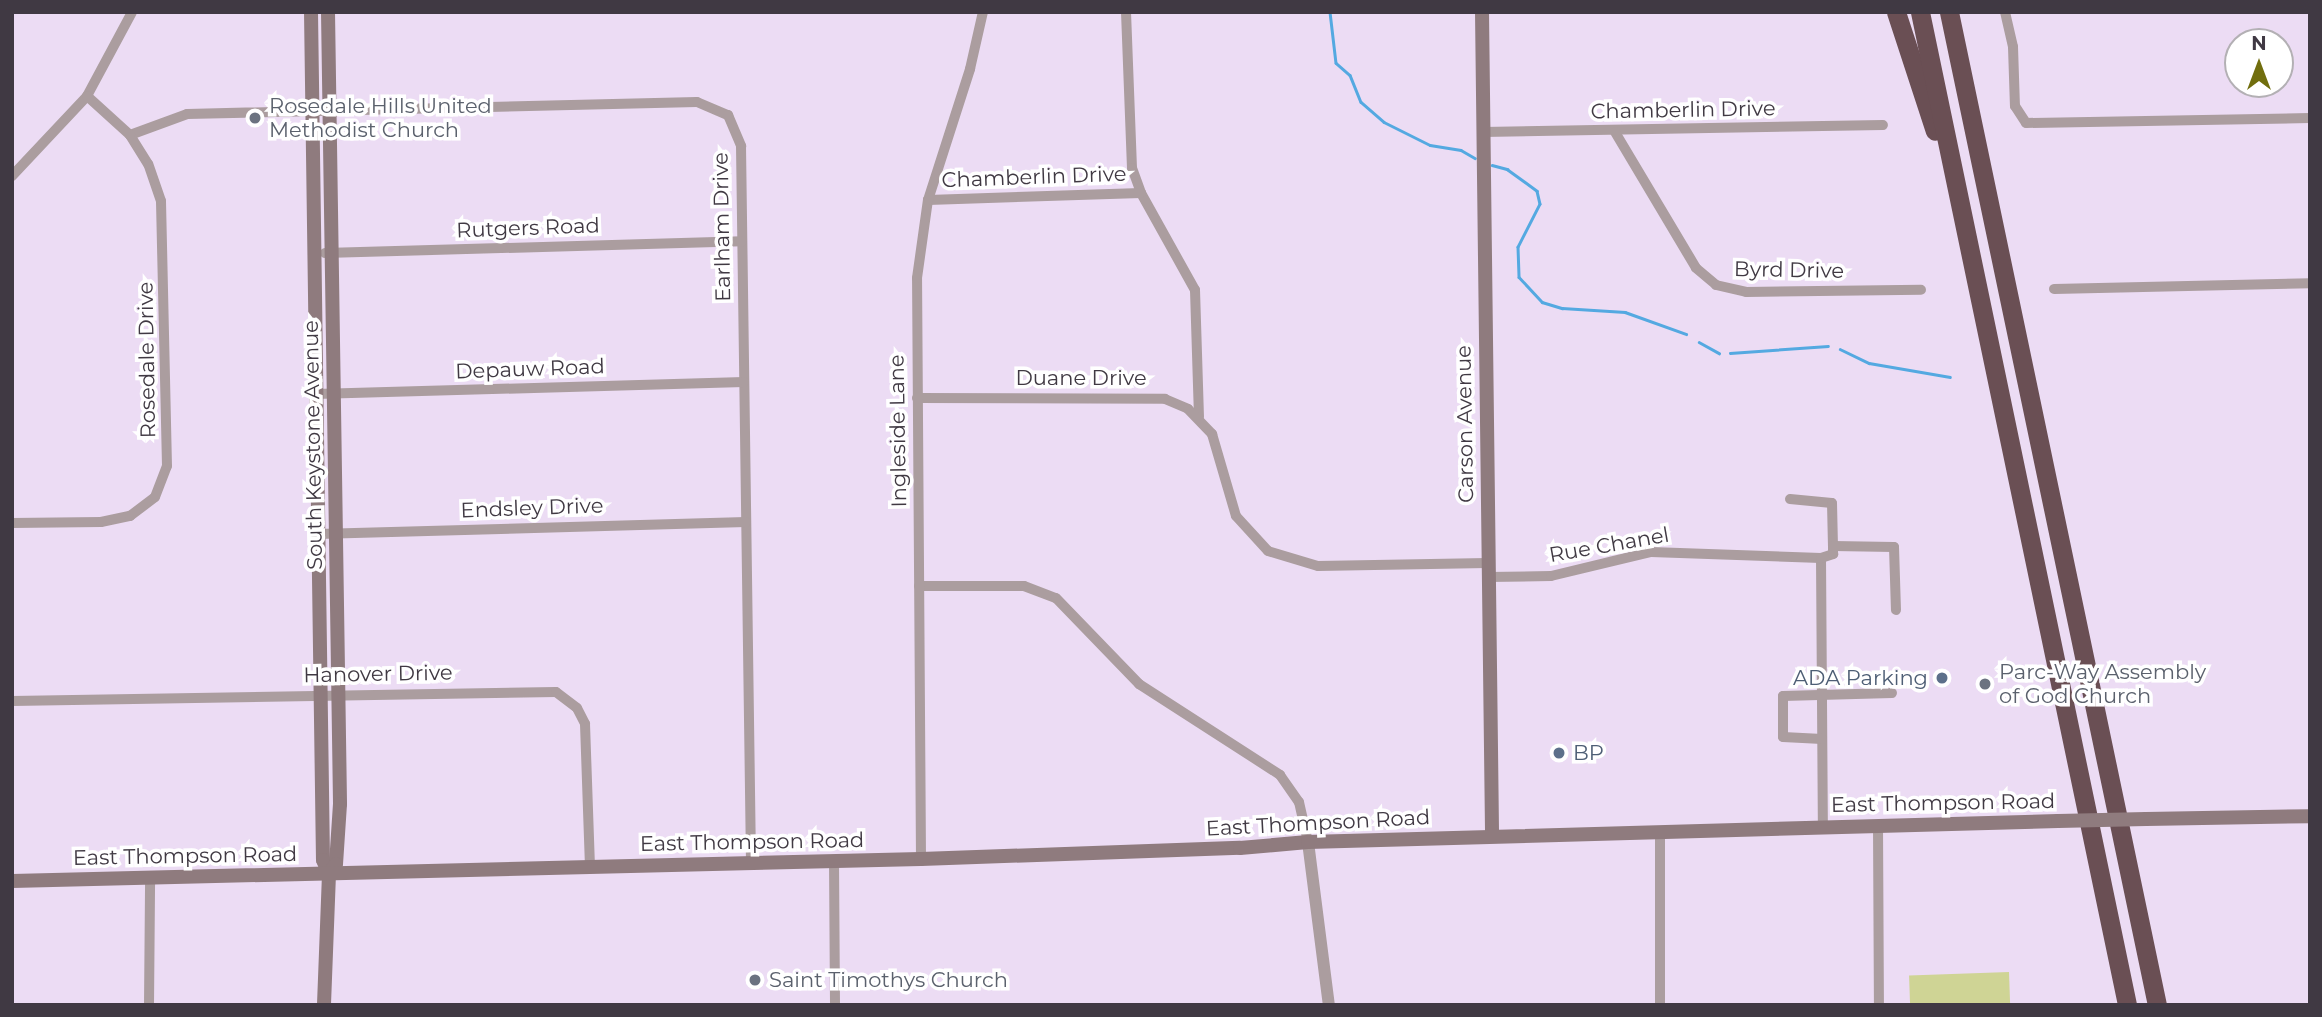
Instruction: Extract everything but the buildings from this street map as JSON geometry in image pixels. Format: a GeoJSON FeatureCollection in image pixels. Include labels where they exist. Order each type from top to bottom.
{"type":"FeatureCollection","features":[{"type":"Feature","properties":{"kind":"highway"},"geometry":{"type":"LineString","coordinates":[[1896,12],[1922,96],[1949,167]]}},
{"type":"Feature","properties":{"kind":"highway"},"geometry":{"type":"LineString","coordinates":[[1907,12],[1922,96]]}},
{"type":"Feature","properties":{"kind":"highway"},"geometry":{"type":"LineString","coordinates":[[1920,12],[1949,167],[2127,1005]]}},
{"type":"Feature","properties":{"kind":"highway"},"geometry":{"type":"LineString","coordinates":[[1949,12],[1963,60],[2098,737],[2157,1005]]}},
{"type":"Feature","properties":{"kind":"highway"},"geometry":{"type":"LineString","coordinates":[[1960,12],[1963,60]]}},
{"type":"Feature","properties":{"kind":"main road","name":"South Keystone Avenue"},"geometry":{"type":"LineString","coordinates":[[311,12],[323,860],[329,874],[324,1005]]}},
{"type":"Feature","properties":{"kind":"main road","name":"South Keystone Avenue"},"geometry":{"type":"LineString","coordinates":[[328,12],[338,695],[337,864],[329,874]]}},
{"type":"Feature","properties":{"kind":"main road","name":"Carson Avenue"},"geometry":{"type":"LineString","coordinates":[[1482,12],[1492,836]]}},
{"type":"Feature","properties":{"kind":"main road","name":"East Thompson Road"},"geometry":{"type":"LineString","coordinates":[[12,881],[921,859],[1240,849],[1308,842],[1577,833],[2310,816]]}},
{"type":"Feature","properties":{"kind":"street"},"geometry":{"type":"LineString","coordinates":[[12,176],[87,96],[132,12]]}},
{"type":"Feature","properties":{"kind":"street","name":"Ingleside Lane"},"geometry":{"type":"LineString","coordinates":[[921,859],[917,278],[928,200],[970,69],[983,12]]}},
{"type":"Feature","properties":{"kind":"street"},"geometry":{"type":"LineString","coordinates":[[1126,12],[1129,149],[1140,193],[1195,290],[1199,417]]}},
{"type":"Feature","properties":{"kind":"street"},"geometry":{"type":"LineString","coordinates":[[2005,12],[2013,47],[2014,100],[2022,120],[2030,123],[2310,118]]}},
{"type":"Feature","properties":{"kind":"street","name":"Rosedale Drive"},"geometry":{"type":"LineString","coordinates":[[12,523],[120,519],[155,497],[165,475],[164,220],[153,176],[130,135],[87,96]]}},
{"type":"Feature","properties":{"kind":"street","name":"Earlham Drive"},"geometry":{"type":"LineString","coordinates":[[130,135],[187,114],[709,103],[727,115],[740,137],[751,863]]}},
{"type":"Feature","properties":{"kind":"street","name":"Chamberlin Drive"},"geometry":{"type":"LineString","coordinates":[[1483,132],[1615,132],[1883,125]]}},
{"type":"Feature","properties":{"kind":"street","name":"Byrd Drive"},"geometry":{"type":"LineString","coordinates":[[1615,132],[1696,268],[1716,285],[1745,292],[1921,290]]}},
{"type":"Feature","properties":{"kind":"street","name":"Chamberlin Drive"},"geometry":{"type":"LineString","coordinates":[[928,200],[1140,193]]}},
{"type":"Feature","properties":{"kind":"street","name":"Rutgers Road"},"geometry":{"type":"LineString","coordinates":[[314,253],[742,241]]}},
{"type":"Feature","properties":{"kind":"street"},"geometry":{"type":"LineString","coordinates":[[2054,289],[2310,283]]}},
{"type":"Feature","properties":{"kind":"street","name":"Depauw Road"},"geometry":{"type":"LineString","coordinates":[[316,394],[744,382]]}},
{"type":"Feature","properties":{"kind":"street","name":"Duane Drive"},"geometry":{"type":"LineString","coordinates":[[917,398],[1148,396],[1177,403],[1199,417],[1220,449],[1236,516],[1268,551],[1318,566],[1487,570]]}},
{"type":"Feature","properties":{"kind":"street"},"geometry":{"type":"LineString","coordinates":[[1790,499],[1832,503],[1833,554],[1821,558],[1823,827]]}},
{"type":"Feature","properties":{"kind":"street","name":"Endsley Drive"},"geometry":{"type":"LineString","coordinates":[[318,534],[746,522]]}},
{"type":"Feature","properties":{"kind":"street"},"geometry":{"type":"LineString","coordinates":[[1833,546],[1894,547],[1896,610]]}},
{"type":"Feature","properties":{"kind":"street","name":"Rue Chanel"},"geometry":{"type":"LineString","coordinates":[[1487,570],[1551,576],[1604,561],[1675,551],[1821,558]]}},
{"type":"Feature","properties":{"kind":"street"},"geometry":{"type":"LineString","coordinates":[[919,586],[1024,586],[1056,598],[1139,684],[1280,775],[1299,802],[1308,842],[1329,1005]]}},
{"type":"Feature","properties":{"kind":"street","name":"Hanover Drive"},"geometry":{"type":"LineString","coordinates":[[12,701],[548,690],[568,699],[586,729],[590,866]]}},
{"type":"Feature","properties":{"kind":"street"},"geometry":{"type":"LineString","coordinates":[[1822,739],[1788,739],[1781,733],[1783,696],[1892,693]]}},
{"type":"Feature","properties":{"kind":"street"},"geometry":{"type":"LineString","coordinates":[[1878,826],[1879,1005]]}},
{"type":"Feature","properties":{"kind":"street"},"geometry":{"type":"LineString","coordinates":[[1660,831],[1660,1005]]}},
{"type":"Feature","properties":{"kind":"street"},"geometry":{"type":"LineString","coordinates":[[834,861],[835,1005]]}},
{"type":"Feature","properties":{"kind":"street"},"geometry":{"type":"LineString","coordinates":[[149,1005],[150,878]]}},
{"type":"Feature","properties":{"kind":"green space"},"geometry":{"type":"Polygon","coordinates":[[[2009,972],[2010,1005],[1910,1005],[1909,975],[2009,972]]]}},
{"type":"Feature","properties":{"kind":"waterway"},"geometry":{"type":"LineString","coordinates":[[1330,12],[1336,63],[1350,75],[1361,102],[1384,122],[1430,145],[1461,150],[1475,158]]}},
{"type":"Feature","properties":{"kind":"waterway"},"geometry":{"type":"LineString","coordinates":[[1492,165],[1507,169],[1537,191],[1540,204],[1518,247],[1519,277],[1542,302],[1562,308],[1625,312],[1686,334]]}},
{"type":"Feature","properties":{"kind":"waterway"},"geometry":{"type":"LineString","coordinates":[[1699,342],[1719,353]]}},
{"type":"Feature","properties":{"kind":"waterway"},"geometry":{"type":"LineString","coordinates":[[1730,353],[1828,346]]}},
{"type":"Feature","properties":{"kind":"waterway"},"geometry":{"type":"LineString","coordinates":[[1840,349],[1869,363],[1950,377]]}},
{"type":"Feature","properties":{"kind":"place","name":"Rosedale Hills United Methodist Church"},"geometry":{"type":"Point","coordinates":[255,118]}},
{"type":"Feature","properties":{"kind":"place","name":"ADA Parking"},"geometry":{"type":"Point","coordinates":[1942,678]}},
{"type":"Feature","properties":{"kind":"place","name":"Parc-Way Assembly of God Church"},"geometry":{"type":"Point","coordinates":[1985,684]}},
{"type":"Feature","properties":{"kind":"place","name":"BP"},"geometry":{"type":"Point","coordinates":[1559,753]}},
{"type":"Feature","properties":{"kind":"place","name":"Saint Timothys Church"},"geometry":{"type":"Point","coordinates":[755,980]}}]}
